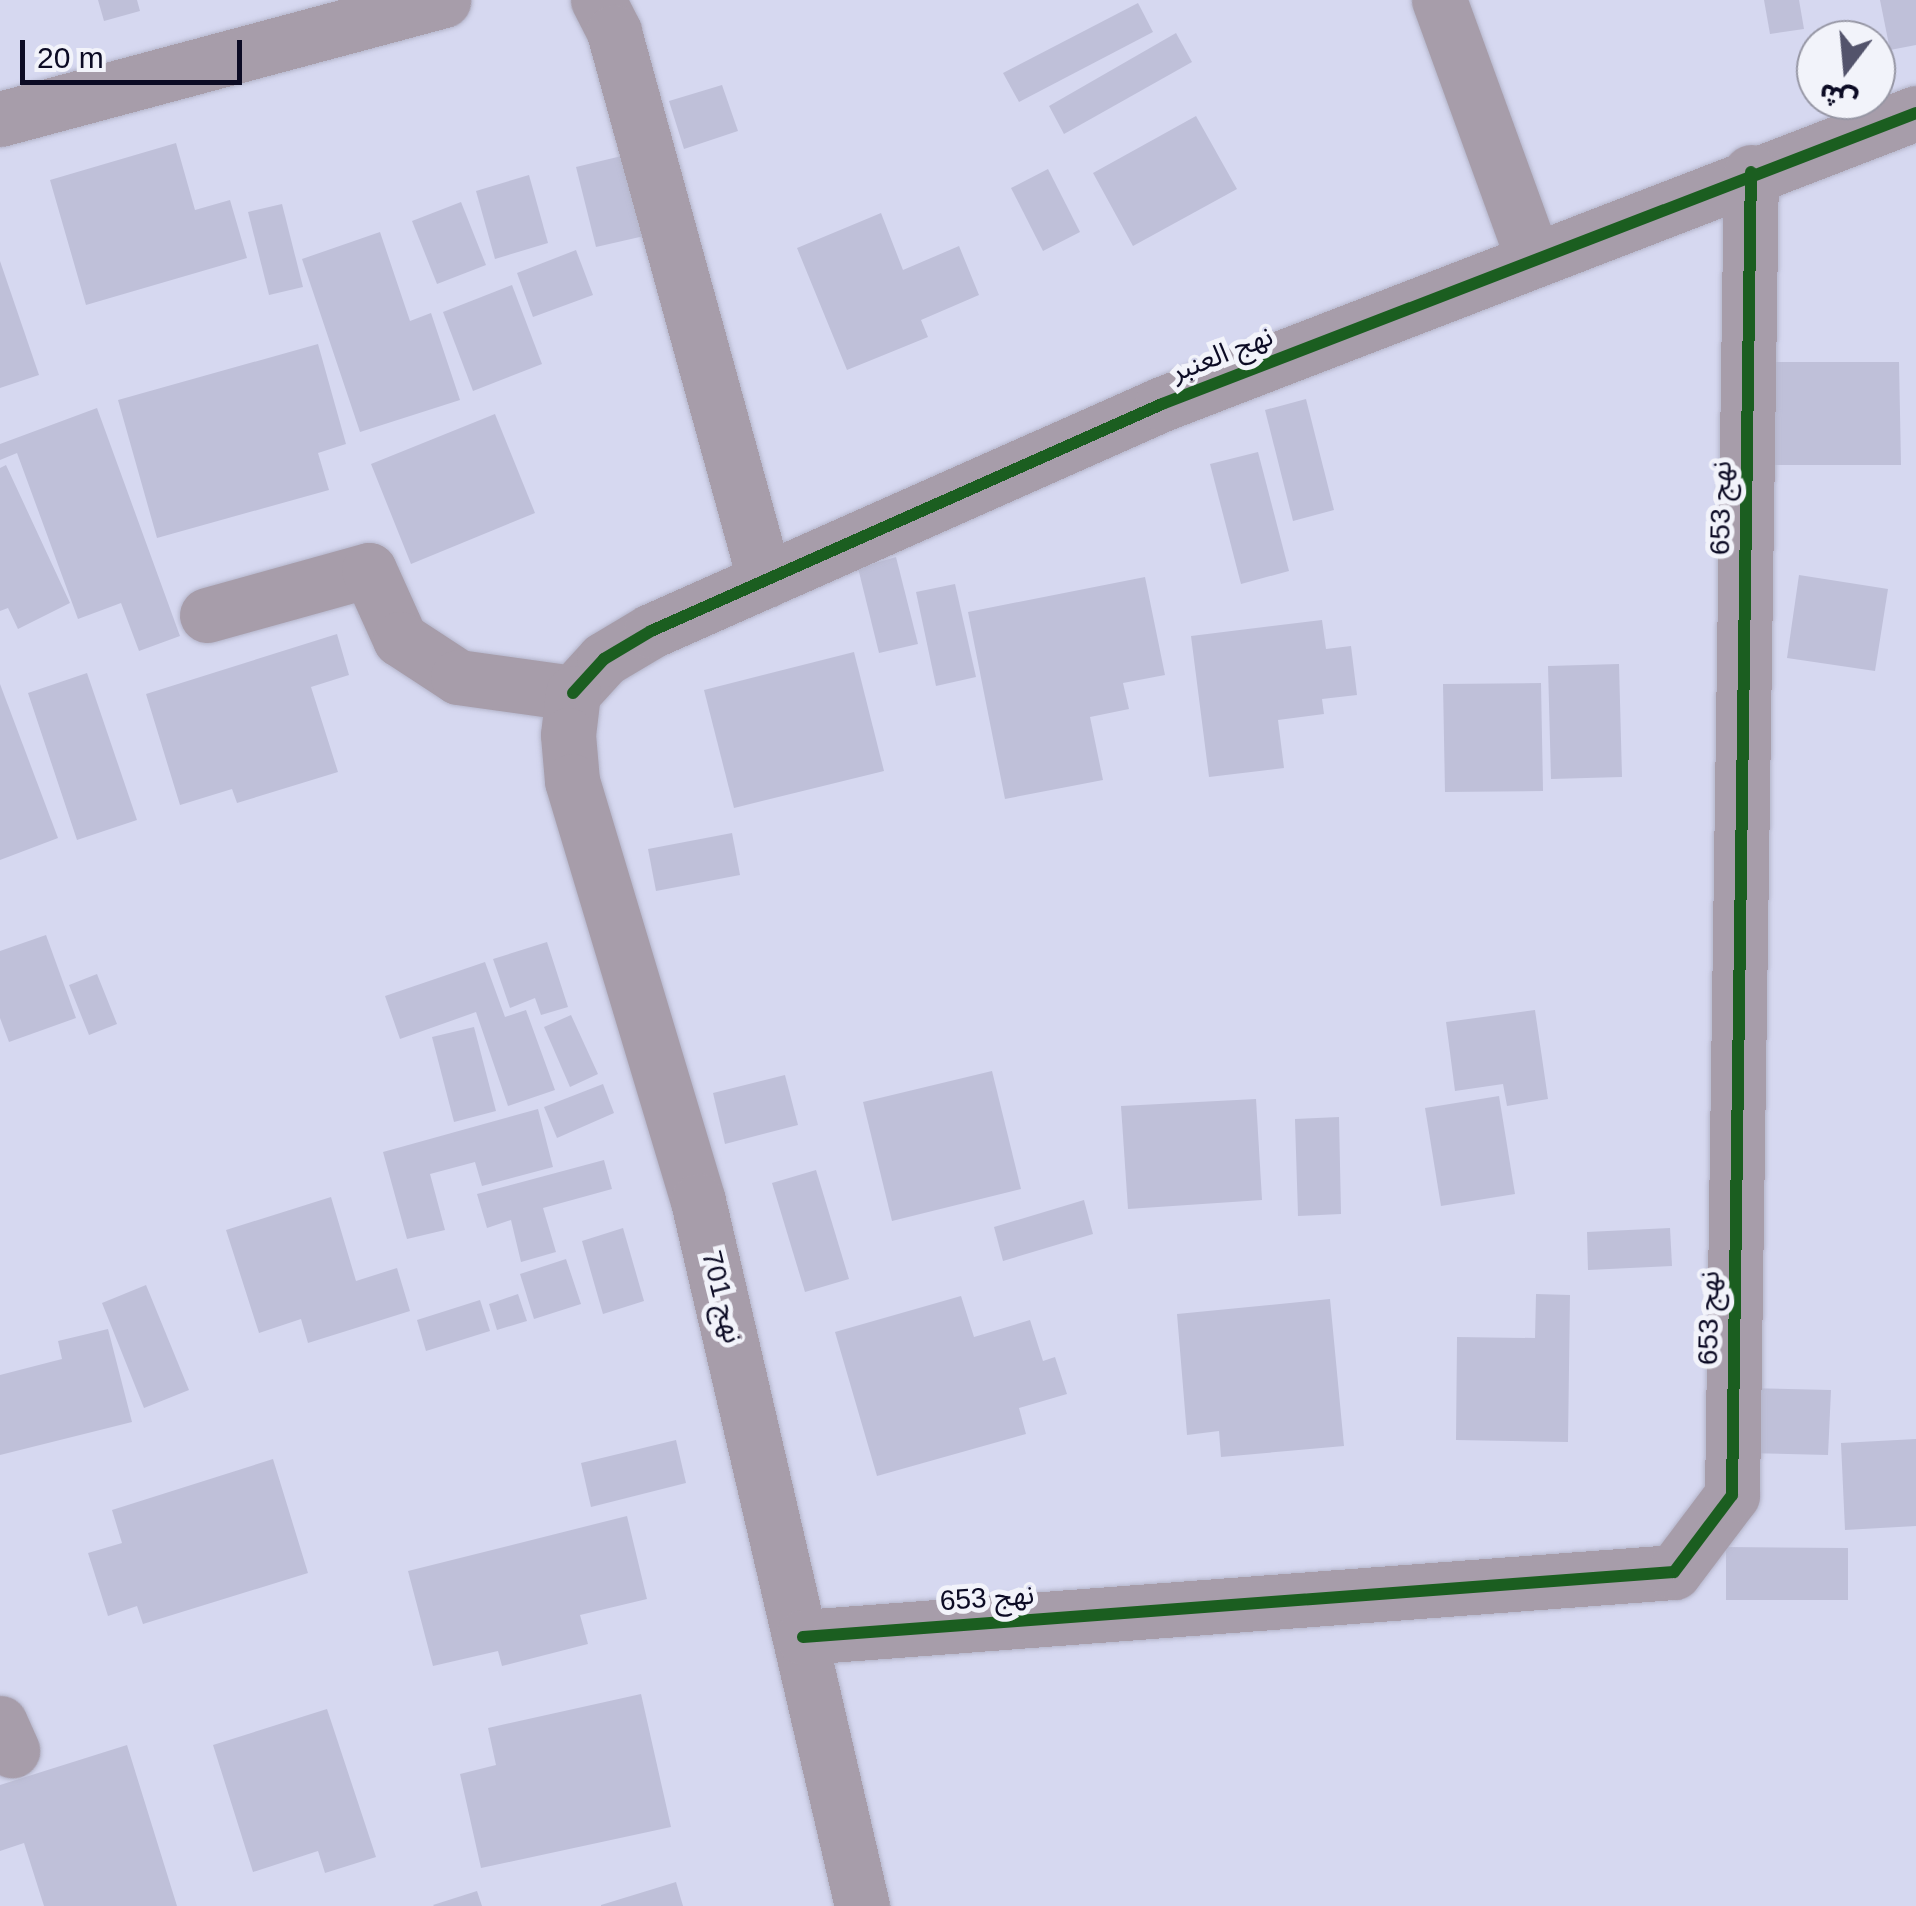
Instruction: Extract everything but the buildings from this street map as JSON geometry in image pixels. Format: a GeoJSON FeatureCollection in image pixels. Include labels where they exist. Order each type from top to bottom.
{"type":"FeatureCollection","features":[{"type":"Feature","properties":{"kind":"street"},"geometry":{"type":"LineString","coordinates":[[0,119],[442,0]]}},
{"type":"Feature","properties":{"kind":"street"},"geometry":{"type":"LineString","coordinates":[[598,0],[614,32],[765,581]]}},
{"type":"Feature","properties":{"kind":"street"},"geometry":{"type":"LineString","coordinates":[[1439,0],[1533,258]]}},
{"type":"Feature","properties":{"kind":"street","name":"نهج العنبر"},"geometry":{"type":"LineString","coordinates":[[573,693],[620,650],[1162,404],[1751,172],[1916,112]]}},
{"type":"Feature","properties":{"kind":"street","name":"نهج 653"},"geometry":{"type":"LineString","coordinates":[[803,1637],[1674,1572],[1732,1495],[1751,172]]}},
{"type":"Feature","properties":{"kind":"street"},"geometry":{"type":"LineString","coordinates":[[207,615],[369,570],[400,638],[458,677],[573,693]]}},
{"type":"Feature","properties":{"kind":"street","name":"نهج 701"},"geometry":{"type":"LineString","coordinates":[[573,693],[568,735],[572,781],[698,1201],[803,1637],[862,1906]]}},
{"type":"Feature","properties":{"kind":"cycle path"},"geometry":{"type":"LineString","coordinates":[[573,693],[604,659],[651,631],[1162,404],[1916,113]]}},
{"type":"Feature","properties":{"kind":"cycle path"},"geometry":{"type":"LineString","coordinates":[[803,1637],[1674,1572],[1732,1495],[1751,172]]}}]}
